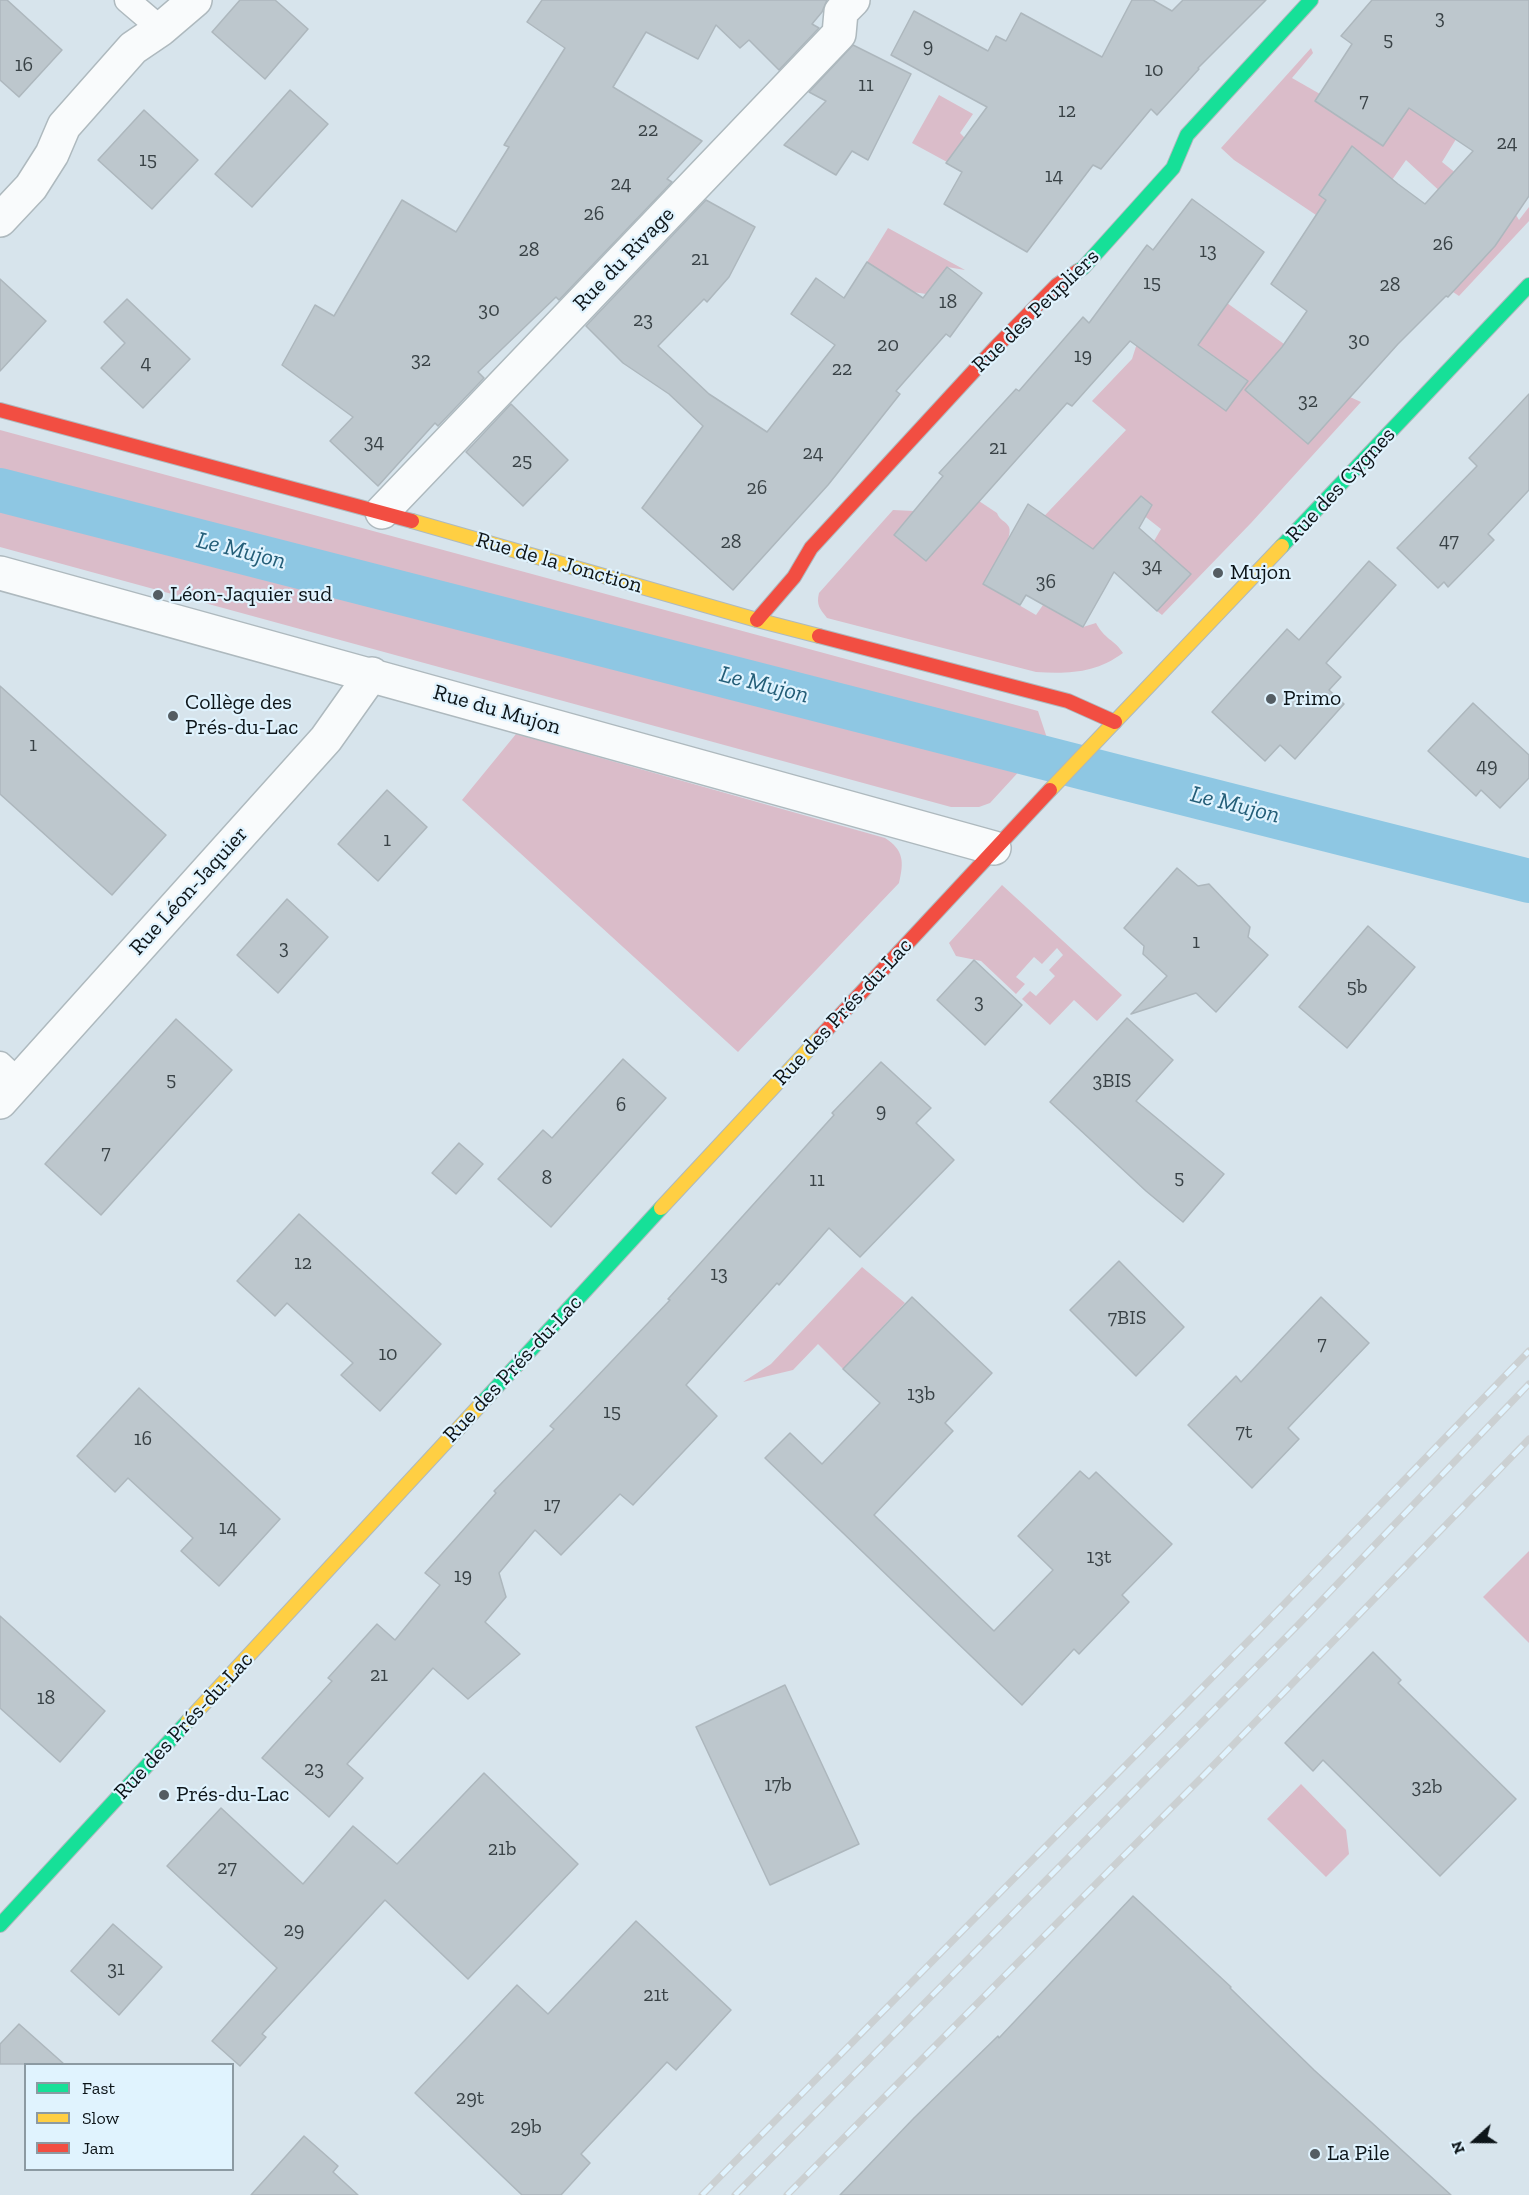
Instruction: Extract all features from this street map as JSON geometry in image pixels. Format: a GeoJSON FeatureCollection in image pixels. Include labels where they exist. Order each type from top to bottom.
{"type":"FeatureCollection","features":[{"type":"Feature","properties":{"kind":"street"},"geometry":{"type":"LineString","coordinates":[[0,220],[31,187],[52,154],[64,126],[133,48],[161,29],[195,0]]}},
{"type":"Feature","properties":{"kind":"street","name":"Rue du Rivage"},"geometry":{"type":"LineString","coordinates":[[382,512],[839,34],[841,12],[853,0]]}},
{"type":"Feature","properties":{"kind":"street","name":"Rue des Peupliers"},"geometry":{"type":"LineString","coordinates":[[757,620],[791,582],[803,566],[811,548],[974,370],[1057,285],[1083,268],[1173,168],[1187,135],[1311,0]]}},
{"type":"Feature","properties":{"kind":"street","name":"Rue des Cygnes"},"geometry":{"type":"LineString","coordinates":[[1027,813],[1529,285]]}},
{"type":"Feature","properties":{"kind":"street","name":"Rue de la Jonction"},"geometry":{"type":"LineString","coordinates":[[0,410],[382,512],[757,620],[1068,700],[1110,727]]}},
{"type":"Feature","properties":{"kind":"street","name":"Rue du Mujon"},"geometry":{"type":"LineString","coordinates":[[0,573],[372,674],[994,848]]}},
{"type":"Feature","properties":{"kind":"street","name":"Rue Léon-Jaquier"},"geometry":{"type":"LineString","coordinates":[[6,1082],[326,739],[372,674]]}},
{"type":"Feature","properties":{"kind":"street","name":"Rue des Prés-du-Lac"},"geometry":{"type":"LineString","coordinates":[[0,1925],[1027,813]]}},
{"type":"Feature","properties":{"kind":"lane"},"geometry":{"type":"LineString","coordinates":[[128,0],[161,29]]}},
{"type":"Feature","properties":{"kind":"shaded area"},"geometry":{"type":"Polygon","coordinates":[[[1311,48],[1313,53],[1292,78],[1320,94],[1315,101],[1383,146],[1413,101],[1422,116],[1432,124],[1461,131],[1442,162],[1516,215],[1519,220],[1529,207],[1529,221],[1459,296],[1453,292],[1496,243],[1406,160],[1392,180],[1319,195],[1326,200],[1316,215],[1234,160],[1221,148],[1311,48]]]}},
{"type":"Feature","properties":{"kind":"shaded area"},"geometry":{"type":"Polygon","coordinates":[[[939,95],[973,114],[960,133],[965,138],[947,162],[912,143],[939,95]]]}},
{"type":"Feature","properties":{"kind":"shaded area"},"geometry":{"type":"Polygon","coordinates":[[[888,228],[965,270],[947,267],[926,294],[913,292],[867,262],[888,228]]]}},
{"type":"Feature","properties":{"kind":"shaded area"},"geometry":{"type":"Polygon","coordinates":[[[1114,289],[1157,321],[1227,303],[1284,344],[1267,365],[1287,383],[1284,424],[1308,444],[1350,397],[1361,402],[1251,523],[1162,615],[1157,611],[1191,574],[1154,541],[1161,529],[1138,511],[1124,515],[1104,537],[1100,575],[1031,530],[1126,430],[1092,401],[1132,359],[1140,334],[1104,302],[1114,289]],[[1196,343],[1226,410],[1248,381],[1196,343]]]}},
{"type":"Feature","properties":{"kind":"shaded area"},"geometry":{"type":"Polygon","coordinates":[[[0,430],[1038,711],[1048,741],[1041,748],[0,475],[0,430]]]}},
{"type":"Feature","properties":{"kind":"shaded area"},"geometry":{"type":"Polygon","coordinates":[[[0,501],[1024,766],[990,803],[979,807],[951,807],[0,547],[0,501]]]}},
{"type":"Feature","properties":{"kind":"shaded area"},"geometry":{"type":"Polygon","coordinates":[[[979,501],[997,513],[1008,525],[1010,532],[1005,547],[983,584],[1036,615],[1043,605],[1083,627],[1096,623],[1102,633],[1123,653],[1103,665],[1082,671],[1036,672],[827,618],[822,612],[818,604],[819,593],[893,510],[914,511],[894,535],[926,561],[979,501]]]}},
{"type":"Feature","properties":{"kind":"shaded area"},"geometry":{"type":"Polygon","coordinates":[[[516,734],[885,838],[896,847],[901,857],[902,869],[899,883],[738,1052],[462,800],[516,734]]]}},
{"type":"Feature","properties":{"kind":"shaded area"},"geometry":{"type":"Polygon","coordinates":[[[1002,885],[1122,995],[1097,1021],[1074,1000],[1050,1025],[1022,999],[1030,991],[1036,996],[1055,976],[1049,970],[1063,955],[1057,948],[1042,964],[1034,957],[1016,977],[1025,984],[1016,994],[981,961],[956,956],[949,943],[1002,885]]]}},
{"type":"Feature","properties":{"kind":"shaded area"},"geometry":{"type":"Polygon","coordinates":[[[862,1267],[905,1303],[843,1369],[818,1344],[793,1370],[743,1382],[771,1364],[862,1267]]]}},
{"type":"Feature","properties":{"kind":"shaded area"},"geometry":{"type":"Polygon","coordinates":[[[1529,1551],[1529,1643],[1483,1597],[1529,1551]]]}},
{"type":"Feature","properties":{"kind":"shaded area"},"geometry":{"type":"Polygon","coordinates":[[[1301,1784],[1346,1830],[1349,1854],[1326,1877],[1267,1819],[1301,1784]]]}},
{"type":"Feature","properties":{"kind":"building"},"geometry":{"type":"Polygon","coordinates":[[[0,0],[7,0],[62,50],[19,97],[0,80],[0,0]]]}},
{"type":"Feature","properties":{"kind":"building"},"geometry":{"type":"Polygon","coordinates":[[[240,0],[275,0],[308,29],[265,79],[212,32],[240,0]]]}},
{"type":"Feature","properties":{"kind":"building"},"geometry":{"type":"Polygon","coordinates":[[[542,0],[827,0],[822,12],[812,24],[819,28],[779,70],[749,40],[740,48],[716,25],[698,59],[646,32],[613,87],[702,141],[667,179],[672,182],[559,300],[556,297],[478,372],[484,378],[438,426],[435,423],[378,486],[330,441],[353,417],[282,365],[315,305],[334,316],[402,200],[456,232],[509,147],[504,145],[565,48],[527,22],[542,0]]]}},
{"type":"Feature","properties":{"kind":"building"},"geometry":{"type":"Polygon","coordinates":[[[1132,0],[1153,0],[1172,11],[1183,0],[1266,0],[1198,68],[1157,115],[1151,109],[1101,169],[1093,165],[1027,252],[944,204],[962,172],[946,163],[987,107],[891,55],[914,11],[988,51],[996,36],[1006,41],[1021,13],[1102,57],[1132,0]]]}},
{"type":"Feature","properties":{"kind":"building"},"geometry":{"type":"Polygon","coordinates":[[[1372,0],[1529,0],[1529,196],[1495,246],[1448,297],[1446,296],[1398,344],[1308,444],[1245,390],[1282,347],[1307,311],[1271,284],[1326,200],[1319,195],[1352,146],[1425,204],[1473,151],[1409,108],[1383,146],[1315,101],[1352,44],[1341,36],[1372,0]]]}},
{"type":"Feature","properties":{"kind":"building"},"geometry":{"type":"Polygon","coordinates":[[[853,45],[911,74],[868,160],[852,151],[836,175],[784,145],[826,101],[809,92],[853,45]]]}},
{"type":"Feature","properties":{"kind":"building"},"geometry":{"type":"Polygon","coordinates":[[[290,90],[328,124],[252,207],[215,174],[290,90]]]}},
{"type":"Feature","properties":{"kind":"building"},"geometry":{"type":"Polygon","coordinates":[[[144,110],[198,160],[152,209],[98,160],[144,110]]]}},
{"type":"Feature","properties":{"kind":"building"},"geometry":{"type":"Polygon","coordinates":[[[1192,199],[1264,252],[1198,345],[1248,381],[1226,411],[1130,341],[1072,406],[1067,403],[926,561],[894,535],[943,476],[939,473],[1016,389],[1019,391],[1083,317],[1089,323],[1147,245],[1153,250],[1192,199]]]}},
{"type":"Feature","properties":{"kind":"building"},"geometry":{"type":"Polygon","coordinates":[[[706,200],[755,227],[729,277],[707,302],[704,299],[658,346],[709,394],[767,432],[835,345],[791,314],[816,278],[844,298],[867,262],[923,298],[947,267],[982,293],[950,337],[946,334],[896,391],[900,394],[828,485],[733,590],[642,508],[703,426],[669,394],[623,363],[586,326],[706,200]]]}},
{"type":"Feature","properties":{"kind":"building"},"geometry":{"type":"Polygon","coordinates":[[[0,279],[46,321],[0,371],[0,279]]]}},
{"type":"Feature","properties":{"kind":"building"},"geometry":{"type":"Polygon","coordinates":[[[127,299],[190,359],[143,408],[101,368],[125,343],[104,322],[127,299]]]}},
{"type":"Feature","properties":{"kind":"building"},"geometry":{"type":"Polygon","coordinates":[[[1529,394],[1529,490],[1488,534],[1494,540],[1448,587],[1444,582],[1438,588],[1397,548],[1477,466],[1469,458],[1529,394]]]}},
{"type":"Feature","properties":{"kind":"building"},"geometry":{"type":"Polygon","coordinates":[[[511,404],[568,460],[523,506],[466,452],[511,404]]]}},
{"type":"Feature","properties":{"kind":"building"},"geometry":{"type":"Polygon","coordinates":[[[1141,496],[1152,505],[1139,528],[1191,574],[1157,611],[1114,572],[1083,627],[1026,595],[1020,605],[983,584],[1028,504],[1093,549],[1141,496]]]}},
{"type":"Feature","properties":{"kind":"building"},"geometry":{"type":"Polygon","coordinates":[[[1369,561],[1396,585],[1326,663],[1341,677],[1329,690],[1344,704],[1295,759],[1280,745],[1265,761],[1212,712],[1287,629],[1299,640],[1369,561]]]}},
{"type":"Feature","properties":{"kind":"building"},"geometry":{"type":"Polygon","coordinates":[[[0,686],[166,835],[112,895],[0,794],[0,686]]]}},
{"type":"Feature","properties":{"kind":"building"},"geometry":{"type":"Polygon","coordinates":[[[1473,703],[1529,755],[1529,778],[1500,808],[1481,790],[1476,796],[1428,751],[1473,703]]]}},
{"type":"Feature","properties":{"kind":"building"},"geometry":{"type":"Polygon","coordinates":[[[387,790],[427,827],[378,881],[338,844],[387,790]]]}},
{"type":"Feature","properties":{"kind":"building"},"geometry":{"type":"Polygon","coordinates":[[[1177,868],[1198,886],[1209,884],[1250,927],[1248,937],[1268,955],[1216,1012],[1196,993],[1131,1014],[1167,976],[1143,954],[1144,946],[1124,928],[1177,868]]]}},
{"type":"Feature","properties":{"kind":"building"},"geometry":{"type":"Polygon","coordinates":[[[287,899],[328,937],[278,993],[237,955],[287,899]]]}},
{"type":"Feature","properties":{"kind":"building"},"geometry":{"type":"Polygon","coordinates":[[[1368,926],[1415,967],[1347,1048],[1299,1007],[1368,926]]]}},
{"type":"Feature","properties":{"kind":"building"},"geometry":{"type":"Polygon","coordinates":[[[974,960],[1022,1005],[985,1045],[937,1000],[974,960]]]}},
{"type":"Feature","properties":{"kind":"building"},"geometry":{"type":"Polygon","coordinates":[[[1127,1018],[1173,1060],[1136,1101],[1224,1174],[1183,1222],[1050,1102],[1127,1018]]]}},
{"type":"Feature","properties":{"kind":"building"},"geometry":{"type":"Polygon","coordinates":[[[176,1019],[232,1070],[101,1215],[45,1164],[176,1019]]]}},
{"type":"Feature","properties":{"kind":"building"},"geometry":{"type":"Polygon","coordinates":[[[623,1059],[666,1098],[551,1227],[498,1179],[543,1130],[552,1138],[623,1059]]]}},
{"type":"Feature","properties":{"kind":"building"},"geometry":{"type":"Polygon","coordinates":[[[881,1062],[931,1108],[916,1123],[954,1160],[860,1257],[829,1228],[779,1285],[777,1283],[686,1385],[717,1416],[633,1505],[620,1494],[561,1555],[535,1530],[499,1573],[506,1597],[485,1622],[520,1654],[468,1699],[433,1668],[347,1764],[363,1778],[329,1817],[262,1758],[332,1681],[328,1678],[377,1624],[395,1640],[440,1585],[425,1573],[496,1493],[494,1491],[554,1429],[550,1426],[670,1300],[668,1299],[834,1115],[832,1113],[881,1062]]]}},
{"type":"Feature","properties":{"kind":"building"},"geometry":{"type":"Polygon","coordinates":[[[459,1143],[483,1164],[456,1194],[432,1173],[459,1143]]]}},
{"type":"Feature","properties":{"kind":"building"},"geometry":{"type":"Polygon","coordinates":[[[299,1214],[441,1344],[380,1411],[341,1375],[353,1363],[287,1303],[275,1316],[237,1281],[299,1214]]]}},
{"type":"Feature","properties":{"kind":"building"},"geometry":{"type":"Polygon","coordinates":[[[1119,1261],[1184,1327],[1136,1376],[1070,1310],[1119,1261]]]}},
{"type":"Feature","properties":{"kind":"building"},"geometry":{"type":"Polygon","coordinates":[[[912,1297],[992,1373],[945,1423],[953,1431],[874,1515],[994,1631],[1053,1570],[1018,1536],[1080,1471],[1089,1479],[1096,1472],[1172,1544],[1122,1595],[1129,1602],[1079,1654],[1074,1649],[1022,1705],[765,1458],[790,1433],[822,1464],[880,1403],[843,1369],[912,1297]]]}},
{"type":"Feature","properties":{"kind":"building"},"geometry":{"type":"Polygon","coordinates":[[[1321,1297],[1369,1343],[1288,1428],[1299,1439],[1252,1488],[1188,1425],[1236,1376],[1241,1382],[1321,1297]]]}},
{"type":"Feature","properties":{"kind":"building"},"geometry":{"type":"Polygon","coordinates":[[[139,1388],[280,1519],[219,1586],[181,1551],[193,1538],[128,1478],[115,1492],[77,1456],[139,1388]]]}},
{"type":"Feature","properties":{"kind":"building"},"geometry":{"type":"Polygon","coordinates":[[[0,1616],[105,1711],[60,1762],[0,1708],[0,1616]]]}},
{"type":"Feature","properties":{"kind":"building"},"geometry":{"type":"Polygon","coordinates":[[[1373,1652],[1401,1680],[1398,1683],[1516,1799],[1440,1876],[1323,1760],[1313,1771],[1285,1743],[1373,1652]]]}},
{"type":"Feature","properties":{"kind":"building"},"geometry":{"type":"Polygon","coordinates":[[[785,1685],[859,1844],[770,1885],[696,1727],[785,1685]]]}},
{"type":"Feature","properties":{"kind":"building"},"geometry":{"type":"Polygon","coordinates":[[[484,1773],[578,1864],[468,1979],[385,1900],[262,2034],[266,2037],[240,2066],[212,2041],[277,1968],[167,1866],[221,1808],[303,1884],[353,1826],[397,1864],[484,1773]]]}},
{"type":"Feature","properties":{"kind":"building"},"geometry":{"type":"Polygon","coordinates":[[[1133,1896],[1231,1987],[1314,2070],[1451,2195],[840,2195],[914,2118],[998,2036],[999,2038],[1133,1896]]]}},
{"type":"Feature","properties":{"kind":"building"},"geometry":{"type":"Polygon","coordinates":[[[636,1921],[731,2010],[676,2070],[667,2062],[581,2154],[590,2163],[561,2195],[522,2195],[415,2093],[517,1985],[548,2014],[636,1921]]]}},
{"type":"Feature","properties":{"kind":"building"},"geometry":{"type":"Polygon","coordinates":[[[113,1924],[162,1967],[119,2015],[71,1971],[113,1924]]]}},
{"type":"Feature","properties":{"kind":"building"},"geometry":{"type":"Polygon","coordinates":[[[19,2024],[63,2063],[0,2064],[0,2044],[19,2024]]]}},
{"type":"Feature","properties":{"kind":"building"},"geometry":{"type":"Polygon","coordinates":[[[304,2136],[338,2166],[333,2172],[358,2195],[251,2195],[304,2136]]]}},
{"type":"Feature","properties":{"kind":"waterway","name":"Le Mujon"},"geometry":{"type":"LineString","coordinates":[[0,490],[1529,881]]}},
{"type":"Feature","properties":{"kind":"railway"},"geometry":{"type":"LineString","coordinates":[[702,2195],[1258,1631],[1529,1351]]}},
{"type":"Feature","properties":{"kind":"railway"},"geometry":{"type":"LineString","coordinates":[[735,2195],[1298,1625],[1529,1384]]}},
{"type":"Feature","properties":{"kind":"railway"},"geometry":{"type":"LineString","coordinates":[[787,2195],[1203,1776],[1529,1439]]}},
{"type":"Feature","properties":{"kind":"traffic: fast"},"geometry":{"type":"LineString","coordinates":[[1078,271],[1173,168],[1187,135],[1311,0]]}},
{"type":"Feature","properties":{"kind":"traffic: fast"},"geometry":{"type":"LineString","coordinates":[[1282,546],[1529,285]]}},
{"type":"Feature","properties":{"kind":"traffic: fast"},"geometry":{"type":"LineString","coordinates":[[482,1403],[661,1208]]}},
{"type":"Feature","properties":{"kind":"traffic: fast"},"geometry":{"type":"LineString","coordinates":[[0,1925],[188,1721]]}},
{"type":"Feature","properties":{"kind":"traffic: slow"},"geometry":{"type":"LineString","coordinates":[[412,521],[819,636]]}},
{"type":"Feature","properties":{"kind":"traffic: slow"},"geometry":{"type":"LineString","coordinates":[[1050,790],[1282,546]]}},
{"type":"Feature","properties":{"kind":"traffic: slow"},"geometry":{"type":"LineString","coordinates":[[661,1208],[821,1036]]}},
{"type":"Feature","properties":{"kind":"traffic: slow"},"geometry":{"type":"LineString","coordinates":[[188,1721],[482,1403]]}},
{"type":"Feature","properties":{"kind":"traffic: jam"},"geometry":{"type":"LineString","coordinates":[[757,620],[794,577],[811,548],[996,347],[1057,285],[1078,271]]}},
{"type":"Feature","properties":{"kind":"traffic: jam"},"geometry":{"type":"LineString","coordinates":[[0,410],[412,521]]}},
{"type":"Feature","properties":{"kind":"traffic: jam"},"geometry":{"type":"LineString","coordinates":[[819,636],[1068,701],[1115,722]]}},
{"type":"Feature","properties":{"kind":"traffic: jam"},"geometry":{"type":"LineString","coordinates":[[821,1036],[1050,790]]}},
{"type":"Feature","properties":{"kind":"place","name":"Mujon"},"geometry":{"type":"Point","coordinates":[1218,573]}},
{"type":"Feature","properties":{"kind":"place","name":"Léon-Jaquier sud"},"geometry":{"type":"Point","coordinates":[158,595]}},
{"type":"Feature","properties":{"kind":"place","name":"Primo"},"geometry":{"type":"Point","coordinates":[1271,699]}},
{"type":"Feature","properties":{"kind":"place","name":"Collège des Prés-du-Lac"},"geometry":{"type":"Point","coordinates":[173,716]}},
{"type":"Feature","properties":{"kind":"place","name":"Prés-du-Lac"},"geometry":{"type":"Point","coordinates":[164,1795]}},
{"type":"Feature","properties":{"kind":"place","name":"La Pile"},"geometry":{"type":"Point","coordinates":[1315,2154]}}]}
